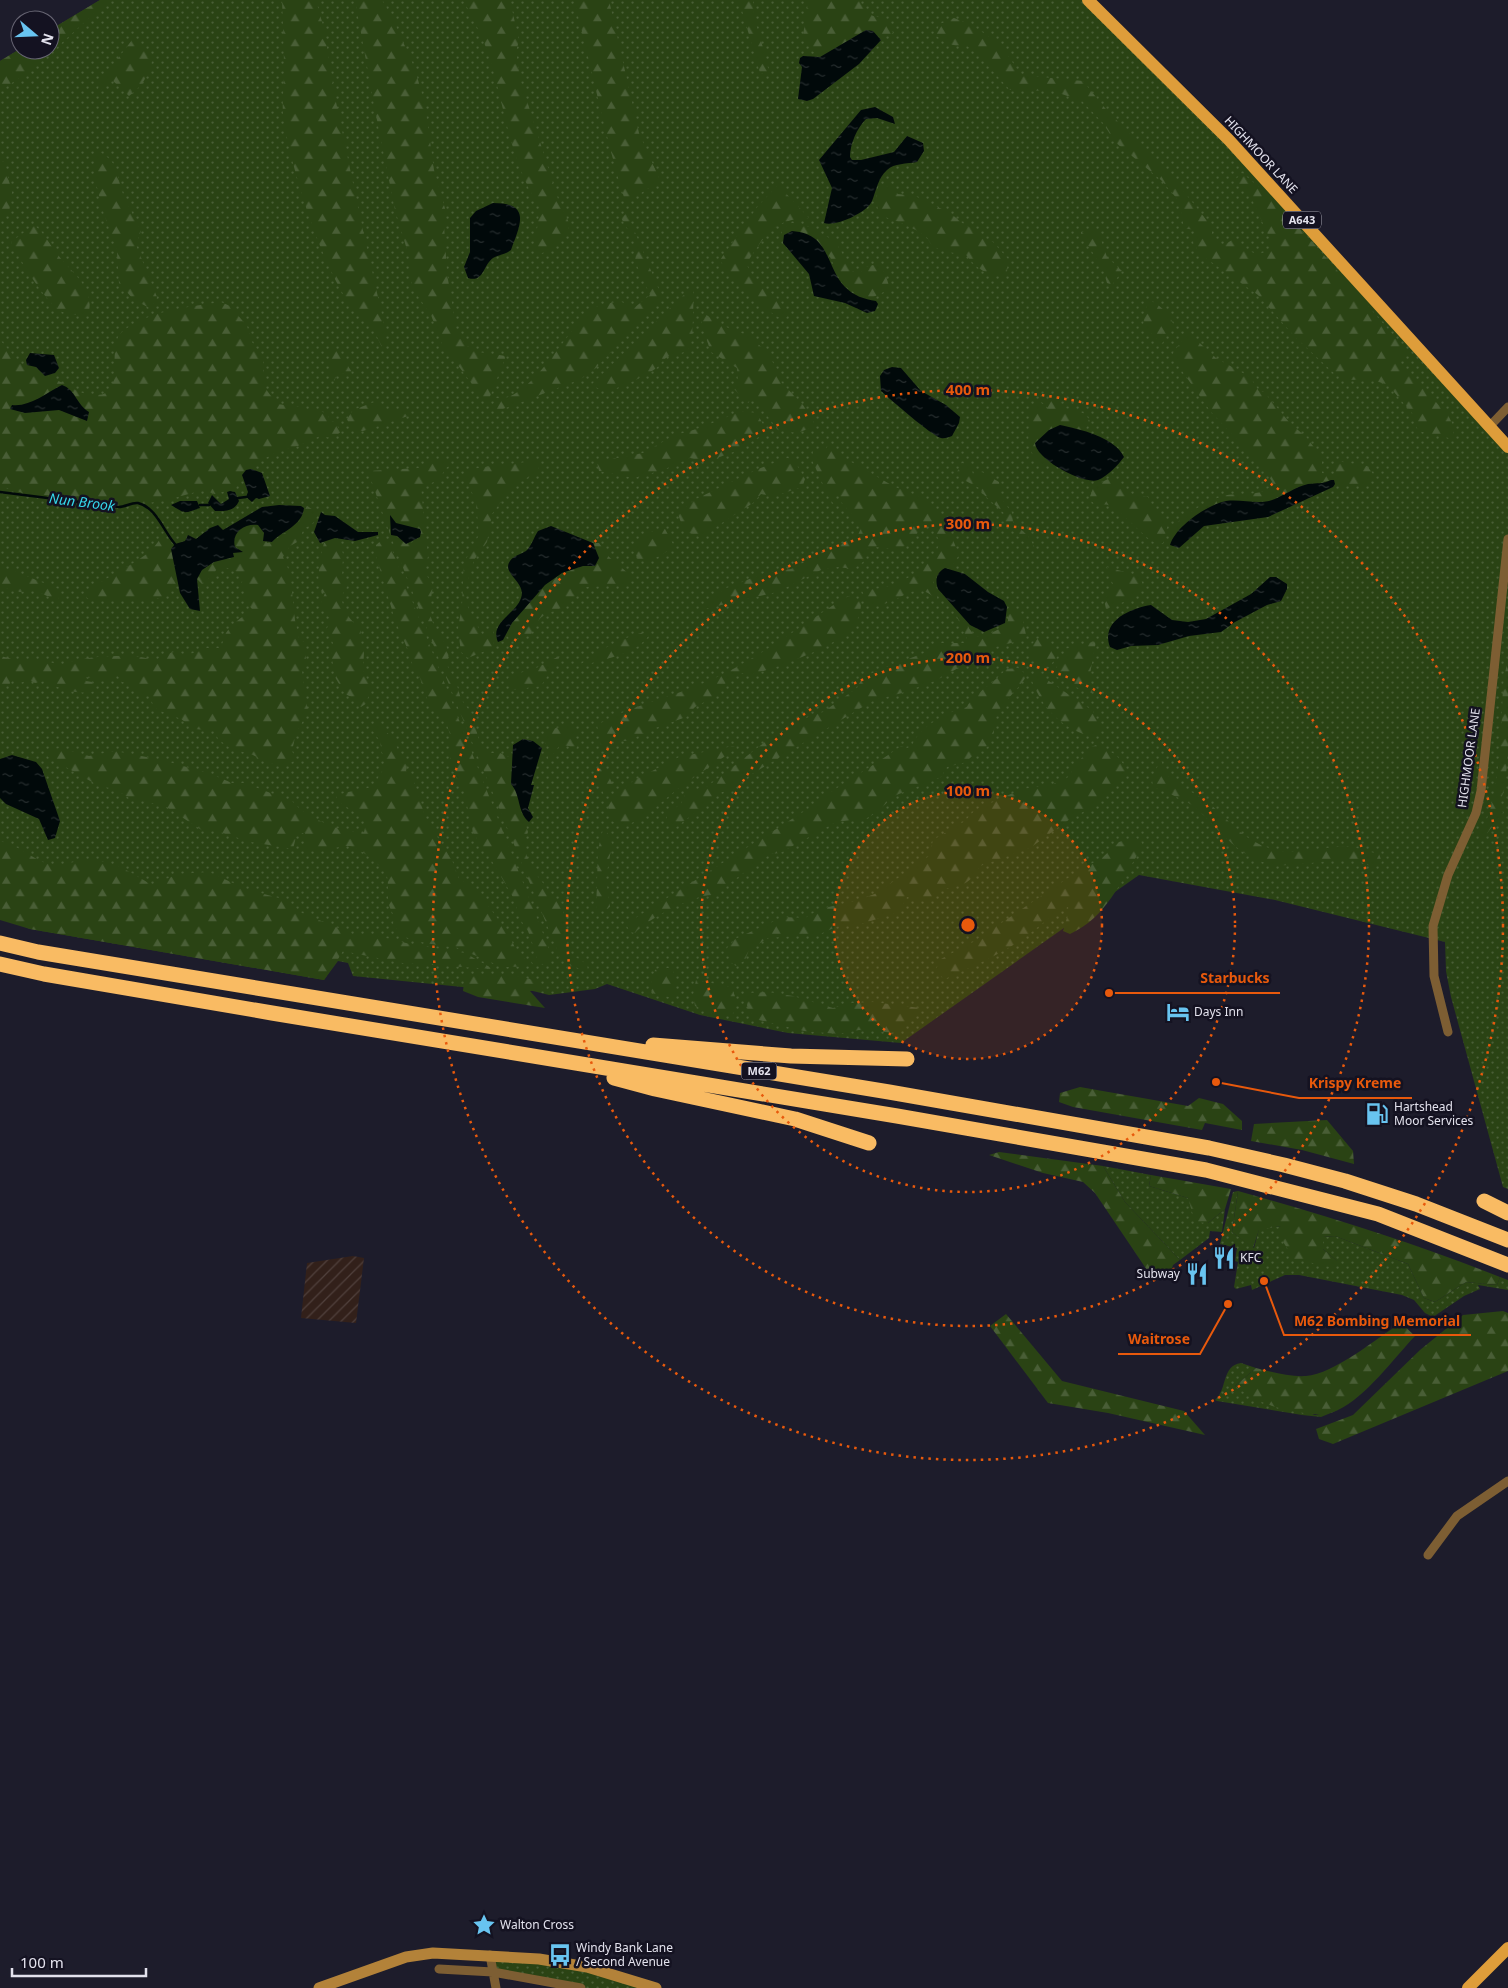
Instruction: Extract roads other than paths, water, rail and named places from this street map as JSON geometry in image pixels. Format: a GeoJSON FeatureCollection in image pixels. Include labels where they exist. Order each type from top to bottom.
{"type":"FeatureCollection","features":[{"type":"Feature","properties":{"kind":"highway","name":"M62"},"geometry":{"type":"LineString","coordinates":[[0,943],[38,952],[889,1092],[1247,1156],[1345,1182],[1416,1204],[1508,1240]]}},
{"type":"Feature","properties":{"kind":"highway","name":"M62"},"geometry":{"type":"LineString","coordinates":[[0,964],[72,979],[1206,1170],[1378,1214],[1508,1265]]}},
{"type":"Feature","properties":{"kind":"highway"},"geometry":{"type":"LineString","coordinates":[[561,1039],[792,1056],[908,1059]]}},
{"type":"Feature","properties":{"kind":"highway"},"geometry":{"type":"LineString","coordinates":[[547,1059],[655,1089],[795,1119],[869,1143]]}},
{"type":"Feature","properties":{"kind":"highway"},"geometry":{"type":"LineString","coordinates":[[1484,1201],[1508,1213]]}},
{"type":"Feature","properties":{"kind":"main road","name":"HIGHMOOR LANE"},"geometry":{"type":"LineString","coordinates":[[1088,0],[1229,140],[1508,448]]}},
{"type":"Feature","properties":{"kind":"main road"},"geometry":{"type":"LineString","coordinates":[[1468,1988],[1508,1948]]}},
{"type":"Feature","properties":{"kind":"main road"},"geometry":{"type":"LineString","coordinates":[[319,1988],[406,1957],[433,1953],[539,1959],[588,1967],[656,1988]]}},
{"type":"Feature","properties":{"kind":"street"},"geometry":{"type":"LineString","coordinates":[[1489,427],[1508,407]]}},
{"type":"Feature","properties":{"kind":"street","name":"HIGHMOOR LANE"},"geometry":{"type":"LineString","coordinates":[[1448,1032],[1434,976],[1433,926],[1448,875],[1476,813],[1481,790],[1508,539]]}},
{"type":"Feature","properties":{"kind":"street"},"geometry":{"type":"LineString","coordinates":[[1428,1555],[1458,1516],[1508,1481]]}},
{"type":"Feature","properties":{"kind":"street"},"geometry":{"type":"LineString","coordinates":[[490,1955],[496,1988]]}},
{"type":"Feature","properties":{"kind":"street"},"geometry":{"type":"LineString","coordinates":[[439,1969],[493,1972],[581,1988]]}},
{"type":"Feature","properties":{"kind":"water"},"geometry":{"type":"Polygon","coordinates":[[[866,30],[873,31],[881,40],[859,64],[813,99],[807,101],[798,99],[802,67],[799,63],[800,58],[803,56],[820,57],[866,30]]]}},
{"type":"Feature","properties":{"kind":"water"},"geometry":{"type":"Polygon","coordinates":[[[875,107],[893,117],[895,124],[877,118],[866,119],[855,136],[850,152],[852,160],[861,160],[894,152],[907,136],[923,143],[924,151],[917,162],[897,165],[887,170],[879,181],[872,201],[864,210],[843,221],[829,224],[824,223],[832,188],[819,160],[861,110],[875,107]]]}},
{"type":"Feature","properties":{"kind":"water"},"geometry":{"type":"Polygon","coordinates":[[[493,203],[514,207],[518,211],[520,224],[511,250],[493,258],[477,278],[468,278],[464,267],[470,252],[470,218],[476,211],[493,203]]]}},
{"type":"Feature","properties":{"kind":"water"},"geometry":{"type":"Polygon","coordinates":[[[792,231],[805,233],[821,244],[845,287],[859,297],[876,301],[878,304],[875,311],[867,313],[845,303],[814,296],[809,274],[783,243],[784,235],[792,231]]]}},
{"type":"Feature","properties":{"kind":"water"},"geometry":{"type":"Polygon","coordinates":[[[30,353],[54,355],[59,368],[55,373],[45,376],[36,367],[27,365],[26,360],[30,353]]]}},
{"type":"Feature","properties":{"kind":"water"},"geometry":{"type":"Polygon","coordinates":[[[892,367],[901,368],[921,391],[946,405],[960,417],[952,436],[942,438],[936,436],[881,391],[880,376],[884,370],[892,367]]]}},
{"type":"Feature","properties":{"kind":"water"},"geometry":{"type":"Polygon","coordinates":[[[62,385],[70,390],[89,412],[87,421],[59,410],[25,413],[10,409],[12,405],[32,402],[62,385]]]}},
{"type":"Feature","properties":{"kind":"water"},"geometry":{"type":"Polygon","coordinates":[[[1060,425],[1105,439],[1113,444],[1124,457],[1116,467],[1098,480],[1091,481],[1072,475],[1051,463],[1037,449],[1035,443],[1049,430],[1060,425]]]}},
{"type":"Feature","properties":{"kind":"water"},"geometry":{"type":"Polygon","coordinates":[[[251,469],[262,473],[270,496],[256,498],[252,502],[246,497],[248,492],[242,475],[246,470],[251,469]]]}},
{"type":"Feature","properties":{"kind":"water"},"geometry":{"type":"Polygon","coordinates":[[[1334,480],[1335,484],[1333,487],[1268,517],[1204,526],[1179,548],[1170,545],[1173,538],[1193,517],[1218,503],[1226,501],[1269,501],[1303,485],[1323,483],[1334,480]]]}},
{"type":"Feature","properties":{"kind":"water"},"geometry":{"type":"Polygon","coordinates":[[[227,492],[235,492],[239,501],[232,509],[215,511],[208,503],[212,495],[221,504],[229,499],[227,492]]]}},
{"type":"Feature","properties":{"kind":"water"},"geometry":{"type":"Polygon","coordinates":[[[180,501],[197,501],[200,508],[185,512],[171,505],[180,501]]]}},
{"type":"Feature","properties":{"kind":"water"},"geometry":{"type":"Polygon","coordinates":[[[279,505],[301,506],[304,508],[296,524],[272,542],[263,541],[264,533],[258,525],[244,527],[240,530],[234,542],[235,547],[243,552],[233,553],[234,557],[214,562],[202,570],[197,579],[200,611],[190,609],[180,593],[171,549],[175,544],[185,541],[188,535],[196,539],[210,528],[218,525],[223,530],[262,507],[279,505]]]}},
{"type":"Feature","properties":{"kind":"water"},"geometry":{"type":"Polygon","coordinates":[[[321,512],[325,515],[335,516],[358,532],[378,532],[378,535],[355,541],[335,538],[320,543],[314,532],[321,512]]]}},
{"type":"Feature","properties":{"kind":"water"},"geometry":{"type":"Polygon","coordinates":[[[390,515],[396,523],[420,529],[420,537],[406,544],[397,536],[391,535],[390,515]]]}},
{"type":"Feature","properties":{"kind":"water"},"geometry":{"type":"Polygon","coordinates":[[[551,526],[593,543],[599,558],[595,566],[583,566],[562,573],[545,585],[512,623],[503,640],[498,642],[497,629],[518,604],[522,592],[521,587],[509,570],[510,561],[528,549],[538,531],[551,526]]]}},
{"type":"Feature","properties":{"kind":"water"},"geometry":{"type":"Polygon","coordinates":[[[945,568],[965,574],[988,592],[1004,601],[1007,607],[1005,623],[984,632],[970,625],[938,589],[937,577],[945,568]]]}},
{"type":"Feature","properties":{"kind":"water"},"geometry":{"type":"Polygon","coordinates":[[[1270,577],[1276,577],[1287,584],[1287,589],[1281,601],[1267,605],[1235,622],[1221,632],[1189,636],[1158,645],[1131,646],[1117,650],[1110,647],[1109,630],[1113,623],[1119,617],[1135,609],[1151,605],[1172,620],[1188,622],[1206,619],[1251,594],[1270,577]]]}},
{"type":"Feature","properties":{"kind":"water"},"geometry":{"type":"Polygon","coordinates":[[[523,739],[533,741],[542,748],[531,785],[534,785],[528,808],[533,817],[529,822],[525,818],[511,784],[513,745],[523,739]]]}},
{"type":"Feature","properties":{"kind":"water"},"geometry":{"type":"Polygon","coordinates":[[[12,755],[36,762],[42,769],[60,821],[55,838],[48,840],[39,819],[6,804],[0,798],[0,759],[12,755]]]}},
{"type":"Feature","properties":{"kind":"waterway","name":"Nun Brook"},"geometry":{"type":"LineString","coordinates":[[0,492],[119,507],[138,503],[150,509],[175,544]]}},
{"type":"Feature","properties":{"kind":"waterway"},"geometry":{"type":"LineString","coordinates":[[238,498],[246,497]]}},
{"type":"Feature","properties":{"kind":"waterway"},"geometry":{"type":"LineString","coordinates":[[200,505],[209,505]]}},
{"type":"Feature","properties":{"kind":"place","name":"Starbucks"},"geometry":{"type":"Point","coordinates":[1109,993]}},
{"type":"Feature","properties":{"kind":"place","name":"Days Inn"},"geometry":{"type":"Point","coordinates":[1178,1012]}},
{"type":"Feature","properties":{"kind":"place","name":"Krispy Kreme"},"geometry":{"type":"Point","coordinates":[1216,1082]}},
{"type":"Feature","properties":{"kind":"place","name":"Hartshead Moor Services"},"geometry":{"type":"Point","coordinates":[1377,1114]}},
{"type":"Feature","properties":{"kind":"place","name":"KFC"},"geometry":{"type":"Point","coordinates":[1224,1258]}},
{"type":"Feature","properties":{"kind":"place","name":"Subway"},"geometry":{"type":"Point","coordinates":[1197,1274]}},
{"type":"Feature","properties":{"kind":"place","name":"M62 Bombing Memorial"},"geometry":{"type":"Point","coordinates":[1264,1281]}},
{"type":"Feature","properties":{"kind":"place","name":"Waitrose"},"geometry":{"type":"Point","coordinates":[1228,1304]}},
{"type":"Feature","properties":{"kind":"place","name":"Walton Cross"},"geometry":{"type":"Point","coordinates":[484,1925]}},
{"type":"Feature","properties":{"kind":"place","name":"Windy Bank Lane / Second Avenue"},"geometry":{"type":"Point","coordinates":[560,1955]}}]}
